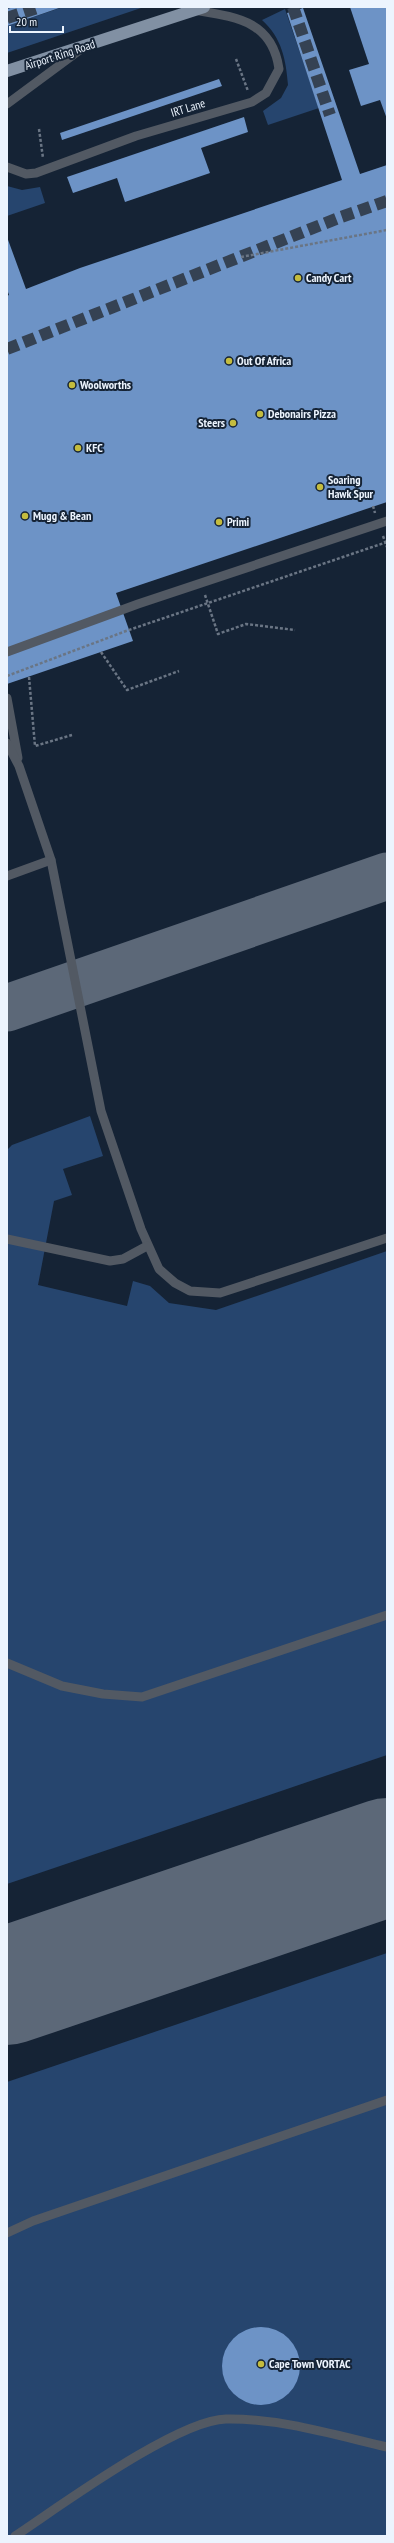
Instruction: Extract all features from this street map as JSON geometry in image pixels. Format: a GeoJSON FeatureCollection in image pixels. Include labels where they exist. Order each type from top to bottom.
{"type":"FeatureCollection","features":[{"type":"Feature","properties":{"kind":"main road","name":"Airport Ring Road"},"geometry":{"type":"LineString","coordinates":[[7,71],[83,48],[199,9]]}},
{"type":"Feature","properties":{"kind":"lane","name":"IRT Lane"},"geometry":{"type":"LineString","coordinates":[[7,167],[26,174],[36,173],[136,136],[252,102],[266,93],[278,75],[279,69],[275,49],[258,28],[238,19],[199,9]]}},
{"type":"Feature","properties":{"kind":"lane"},"geometry":{"type":"LineString","coordinates":[[7,104],[83,48]]}},
{"type":"Feature","properties":{"kind":"lane"},"geometry":{"type":"LineString","coordinates":[[7,652],[138,604],[387,521]]}},
{"type":"Feature","properties":{"kind":"lane"},"geometry":{"type":"LineString","coordinates":[[7,698],[19,766]]}},
{"type":"Feature","properties":{"kind":"lane"},"geometry":{"type":"LineString","coordinates":[[7,743],[19,766],[51,860],[101,1111],[147,1246],[156,1264],[167,1278],[190,1291],[209,1294],[232,1290],[387,1238]]}},
{"type":"Feature","properties":{"kind":"lane"},"geometry":{"type":"LineString","coordinates":[[7,876],[51,860]]}},
{"type":"Feature","properties":{"kind":"lane"},"geometry":{"type":"LineString","coordinates":[[7,1239],[110,1261],[123,1259],[147,1246]]}},
{"type":"Feature","properties":{"kind":"lane"},"geometry":{"type":"LineString","coordinates":[[7,1663],[62,1686],[103,1694],[142,1697],[387,1615]]}},
{"type":"Feature","properties":{"kind":"lane"},"geometry":{"type":"LineString","coordinates":[[7,2233],[33,2221],[387,2100]]}},
{"type":"Feature","properties":{"kind":"lane"},"geometry":{"type":"LineString","coordinates":[[15,2536],[118,2469],[180,2433],[201,2423],[224,2418],[253,2420],[307,2429],[387,2447]]}},
{"type":"Feature","properties":{"kind":"path"},"geometry":{"type":"LineString","coordinates":[[236,60],[252,102]]}},
{"type":"Feature","properties":{"kind":"path"},"geometry":{"type":"LineString","coordinates":[[240,257],[387,230]]}},
{"type":"Feature","properties":{"kind":"path"},"geometry":{"type":"LineString","coordinates":[[7,676],[126,631],[387,542]]}},
{"type":"Feature","properties":{"kind":"path"},"geometry":{"type":"LineString","coordinates":[[203,589],[218,634],[246,624],[295,630]]}},
{"type":"Feature","properties":{"kind":"path"},"geometry":{"type":"LineString","coordinates":[[101,652],[127,690],[179,671]]}},
{"type":"Feature","properties":{"kind":"path"},"geometry":{"type":"LineString","coordinates":[[29,677],[35,746],[72,735]]}},
{"type":"Feature","properties":{"kind":"shaded area"},"geometry":{"type":"Polygon","coordinates":[[[63,7],[144,7],[7,53],[7,26],[63,7]]]}},
{"type":"Feature","properties":{"kind":"shaded area"},"geometry":{"type":"Polygon","coordinates":[[[285,9],[319,108],[268,125],[263,111],[281,98],[288,85],[282,50],[274,34],[262,20],[285,9]]]}},
{"type":"Feature","properties":{"kind":"shaded area"},"geometry":{"type":"Polygon","coordinates":[[[7,186],[22,190],[40,187],[45,203],[7,216],[7,186]]]}},
{"type":"Feature","properties":{"kind":"shaded area"},"geometry":{"type":"Polygon","coordinates":[[[90,1116],[103,1156],[63,1169],[72,1195],[54,1201],[38,1285],[127,1306],[133,1281],[150,1286],[169,1303],[216,1310],[387,1251],[387,1755],[7,1884],[7,1150],[12,1145],[90,1116]]]}},
{"type":"Feature","properties":{"kind":"shaded area"},"geometry":{"type":"Polygon","coordinates":[[[387,1953],[387,2536],[7,2536],[7,2082],[387,1953]]]}},
{"type":"Feature","properties":{"kind":"building"},"geometry":{"type":"Polygon","coordinates":[[[14,7],[62,7],[7,26],[7,9],[14,7]]]}},
{"type":"Feature","properties":{"kind":"building"},"geometry":{"type":"Polygon","coordinates":[[[350,7],[387,7],[387,119],[380,100],[361,106],[349,70],[369,64],[350,7]]]}},
{"type":"Feature","properties":{"kind":"building"},"geometry":{"type":"Polygon","coordinates":[[[303,8],[360,174],[387,165],[387,502],[116,593],[133,641],[7,684],[7,296],[9,295],[7,289],[7,237],[26,289],[80,268],[342,180],[287,13],[303,8]]]}},
{"type":"Feature","properties":{"kind":"building"},"geometry":{"type":"Polygon","coordinates":[[[219,79],[222,86],[62,140],[60,133],[219,79]]]}},
{"type":"Feature","properties":{"kind":"building"},"geometry":{"type":"Polygon","coordinates":[[[244,117],[248,132],[201,148],[210,173],[125,202],[117,178],[73,193],[67,177],[244,117]]]}},
{"type":"Feature","properties":{"kind":"building","name":"Cape Town VORTAC"},"geometry":{"type":"Polygon","coordinates":[[[261,2327],[276,2330],[283,2334],[293,2344],[297,2351],[300,2366],[297,2381],[293,2388],[283,2398],[276,2402],[261,2405],[246,2402],[239,2398],[229,2388],[225,2381],[222,2366],[225,2351],[229,2344],[239,2334],[246,2330],[261,2327]]]}},
{"type":"Feature","properties":{"kind":"taxiway"},"geometry":{"type":"LineString","coordinates":[[7,1008],[387,876]]}},
{"type":"Feature","properties":{"kind":"runway"},"geometry":{"type":"LineString","coordinates":[[7,1986],[387,1857]]}},
{"type":"Feature","properties":{"kind":"tunnel"},"geometry":{"type":"LineString","coordinates":[[7,18],[40,7]]}},
{"type":"Feature","properties":{"kind":"tunnel"},"geometry":{"type":"LineString","coordinates":[[293,7],[330,115]]}},
{"type":"Feature","properties":{"kind":"tunnel"},"geometry":{"type":"LineString","coordinates":[[7,349],[341,217],[387,201]]}},
{"type":"Feature","properties":{"kind":"place","name":"Candy Cart"},"geometry":{"type":"Point","coordinates":[298,278]}},
{"type":"Feature","properties":{"kind":"place","name":"Out Of Africa"},"geometry":{"type":"Point","coordinates":[229,361]}},
{"type":"Feature","properties":{"kind":"place","name":"Woolworths"},"geometry":{"type":"Point","coordinates":[72,385]}},
{"type":"Feature","properties":{"kind":"place","name":"Debonairs Pizza"},"geometry":{"type":"Point","coordinates":[260,414]}},
{"type":"Feature","properties":{"kind":"place","name":"Steers"},"geometry":{"type":"Point","coordinates":[233,423]}},
{"type":"Feature","properties":{"kind":"place","name":"KFC"},"geometry":{"type":"Point","coordinates":[78,448]}},
{"type":"Feature","properties":{"kind":"place","name":"Soaring Hawk Spur"},"geometry":{"type":"Point","coordinates":[320,487]}},
{"type":"Feature","properties":{"kind":"place","name":"Mugg & Bean"},"geometry":{"type":"Point","coordinates":[25,516]}},
{"type":"Feature","properties":{"kind":"place","name":"Primi"},"geometry":{"type":"Point","coordinates":[219,522]}},
{"type":"Feature","properties":{"kind":"place","name":"Cape Town VORTAC"},"geometry":{"type":"Point","coordinates":[261,2364]}}]}
